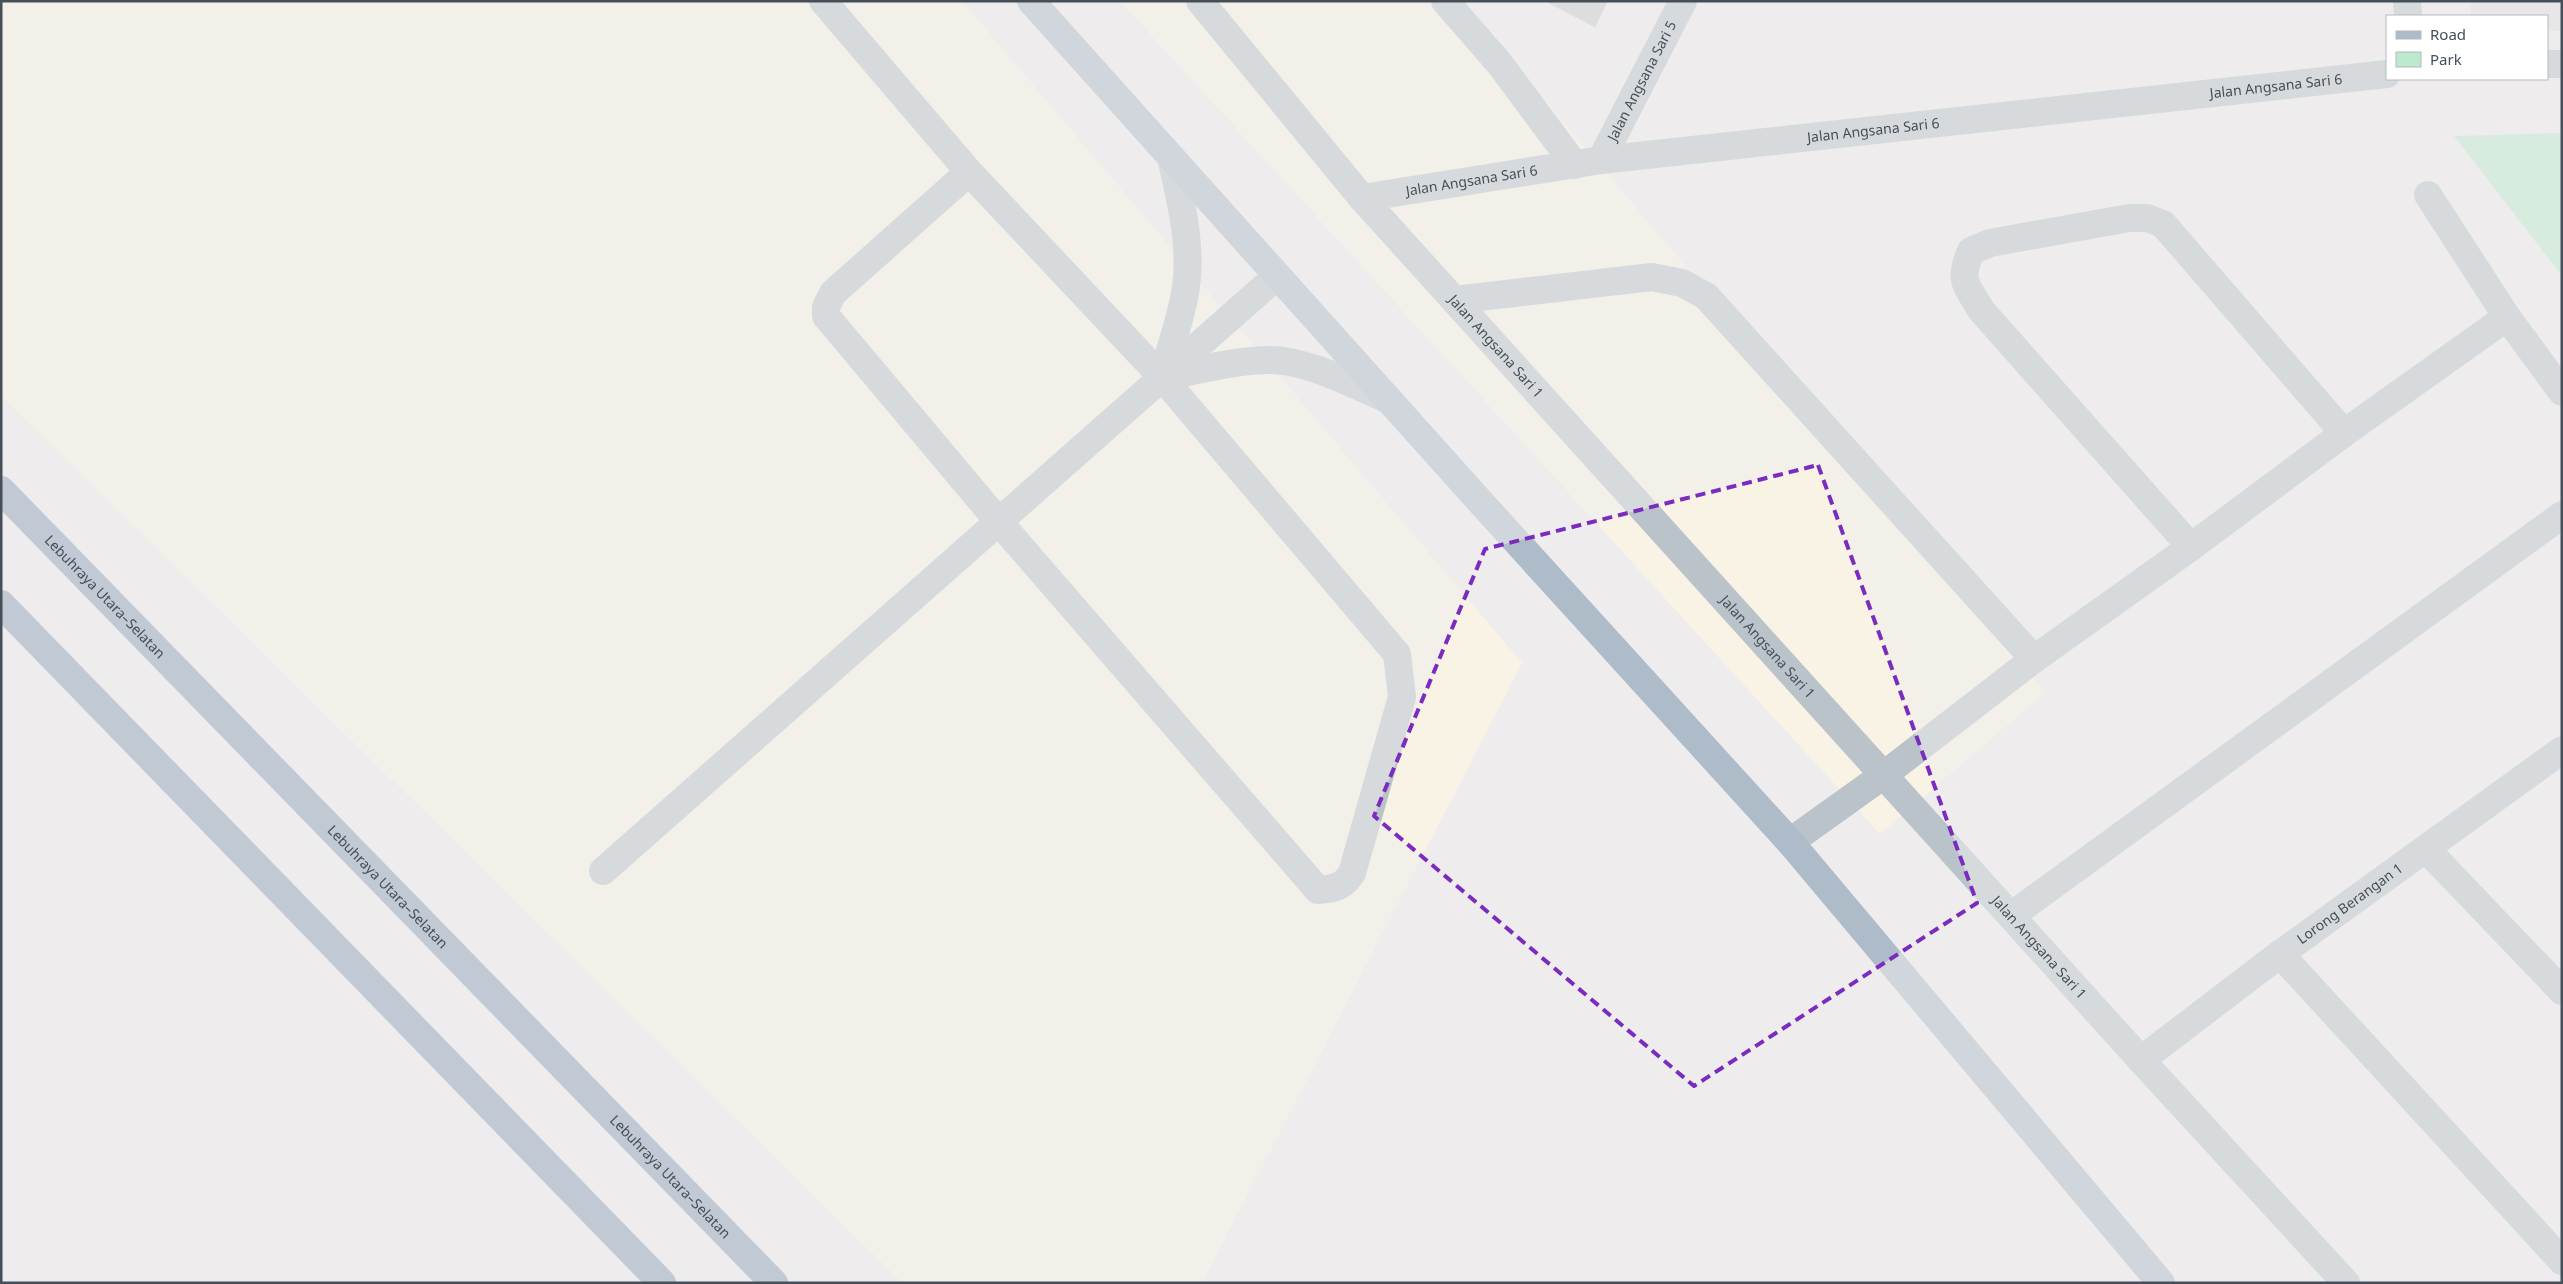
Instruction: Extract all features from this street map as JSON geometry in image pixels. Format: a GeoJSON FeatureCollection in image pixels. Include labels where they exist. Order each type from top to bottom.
{"type":"FeatureCollection","features":[{"type":"Feature","properties":{"kind":"highway","name":"Lebuhraya Utara–Selatan"},"geometry":{"type":"LineString","coordinates":[[1,490],[774,1283]]}},
{"type":"Feature","properties":{"kind":"highway"},"geometry":{"type":"LineString","coordinates":[[1,604],[662,1283]]}},
{"type":"Feature","properties":{"kind":"main road"},"geometry":{"type":"LineString","coordinates":[[1031,1],[1277,276],[1790,842],[2161,1283]]}},
{"type":"Feature","properties":{"kind":"street"},"geometry":{"type":"LineString","coordinates":[[823,1],[969,172],[1162,377],[1396,654],[1402,697],[1352,872],[1346,882],[1334,889],[1318,890],[999,522],[826,316],[826,307],[833,293],[969,172]]}},
{"type":"Feature","properties":{"kind":"street","name":"Jalan Angsana Sari 1"},"geometry":{"type":"LineString","coordinates":[[1200,1],[1362,198],[1885,774],[2141,1060],[2346,1283]]}},
{"type":"Feature","properties":{"kind":"street"},"geometry":{"type":"LineString","coordinates":[[1445,1],[1588,162]]}},
{"type":"Feature","properties":{"kind":"street","name":"Jalan Angsana Sari 5"},"geometry":{"type":"LineString","coordinates":[[1588,162],[1683,1]]}},
{"type":"Feature","properties":{"kind":"street"},"geometry":{"type":"LineString","coordinates":[[2407,1],[2408,15]]}},
{"type":"Feature","properties":{"kind":"street"},"geometry":{"type":"LineString","coordinates":[[2548,64],[2562,64]]}},
{"type":"Feature","properties":{"kind":"street","name":"Jalan Angsana Sari 6"},"geometry":{"type":"LineString","coordinates":[[1362,198],[1588,162],[2386,74]]}},
{"type":"Feature","properties":{"kind":"street"},"geometry":{"type":"LineString","coordinates":[[1162,377],[1186,288],[1188,263],[1186,228],[1171,157]]}},
{"type":"Feature","properties":{"kind":"street"},"geometry":{"type":"LineString","coordinates":[[2428,195],[2507,317],[2562,392]]}},
{"type":"Feature","properties":{"kind":"street"},"geometry":{"type":"LineString","coordinates":[[2191,547],[1981,310],[1964,281],[1963,269],[1971,252],[1990,243],[2129,218],[2147,218],[2163,224],[2344,433]]}},
{"type":"Feature","properties":{"kind":"street"},"geometry":{"type":"LineString","coordinates":[[603,871],[1277,276]]}},
{"type":"Feature","properties":{"kind":"street"},"geometry":{"type":"LineString","coordinates":[[1454,300],[1652,277],[1682,283],[1706,296],[2034,660]]}},
{"type":"Feature","properties":{"kind":"street"},"geometry":{"type":"LineString","coordinates":[[1790,842],[1885,774],[2034,660],[2191,547],[2344,433],[2507,317]]}},
{"type":"Feature","properties":{"kind":"street"},"geometry":{"type":"LineString","coordinates":[[1162,377],[1226,365],[1282,361],[1319,369],[1389,400]]}},
{"type":"Feature","properties":{"kind":"street"},"geometry":{"type":"LineString","coordinates":[[2012,915],[2562,515]]}},
{"type":"Feature","properties":{"kind":"street","name":"Lorong Berangan 1"},"geometry":{"type":"LineString","coordinates":[[2141,1060],[2280,954],[2562,750]]}},
{"type":"Feature","properties":{"kind":"street"},"geometry":{"type":"LineString","coordinates":[[2426,849],[2562,991]]}},
{"type":"Feature","properties":{"kind":"street"},"geometry":{"type":"LineString","coordinates":[[2280,954],[2562,1261]]}},
{"type":"Feature","properties":{"kind":"highlighted area"},"geometry":{"type":"Polygon","coordinates":[[[1818,465],[1977,903],[1694,1086],[1374,816],[1485,549],[1818,465]]]}},
{"type":"Feature","properties":{"kind":"shaded area"},"geometry":{"type":"Polygon","coordinates":[[[1,1],[962,1],[1522,663],[1202,1283],[903,1283],[1,395],[1,1]]]}},
{"type":"Feature","properties":{"kind":"shaded area"},"geometry":{"type":"Polygon","coordinates":[[[1120,1],[1461,1],[2046,692],[1880,834],[1120,1]]]}},
{"type":"Feature","properties":{"kind":"shaded area"},"geometry":{"type":"Polygon","coordinates":[[[2470,1],[2562,1],[2562,31],[2548,31],[2548,15],[2471,15],[2470,1]]]}},
{"type":"Feature","properties":{"kind":"green space"},"geometry":{"type":"Polygon","coordinates":[[[2562,133],[2562,276],[2454,136],[2562,133]]]}},
{"type":"Feature","properties":{"kind":"building"},"geometry":{"type":"Polygon","coordinates":[[[1545,1],[1605,1],[1607,2],[1595,27],[1545,1]]]}}]}
